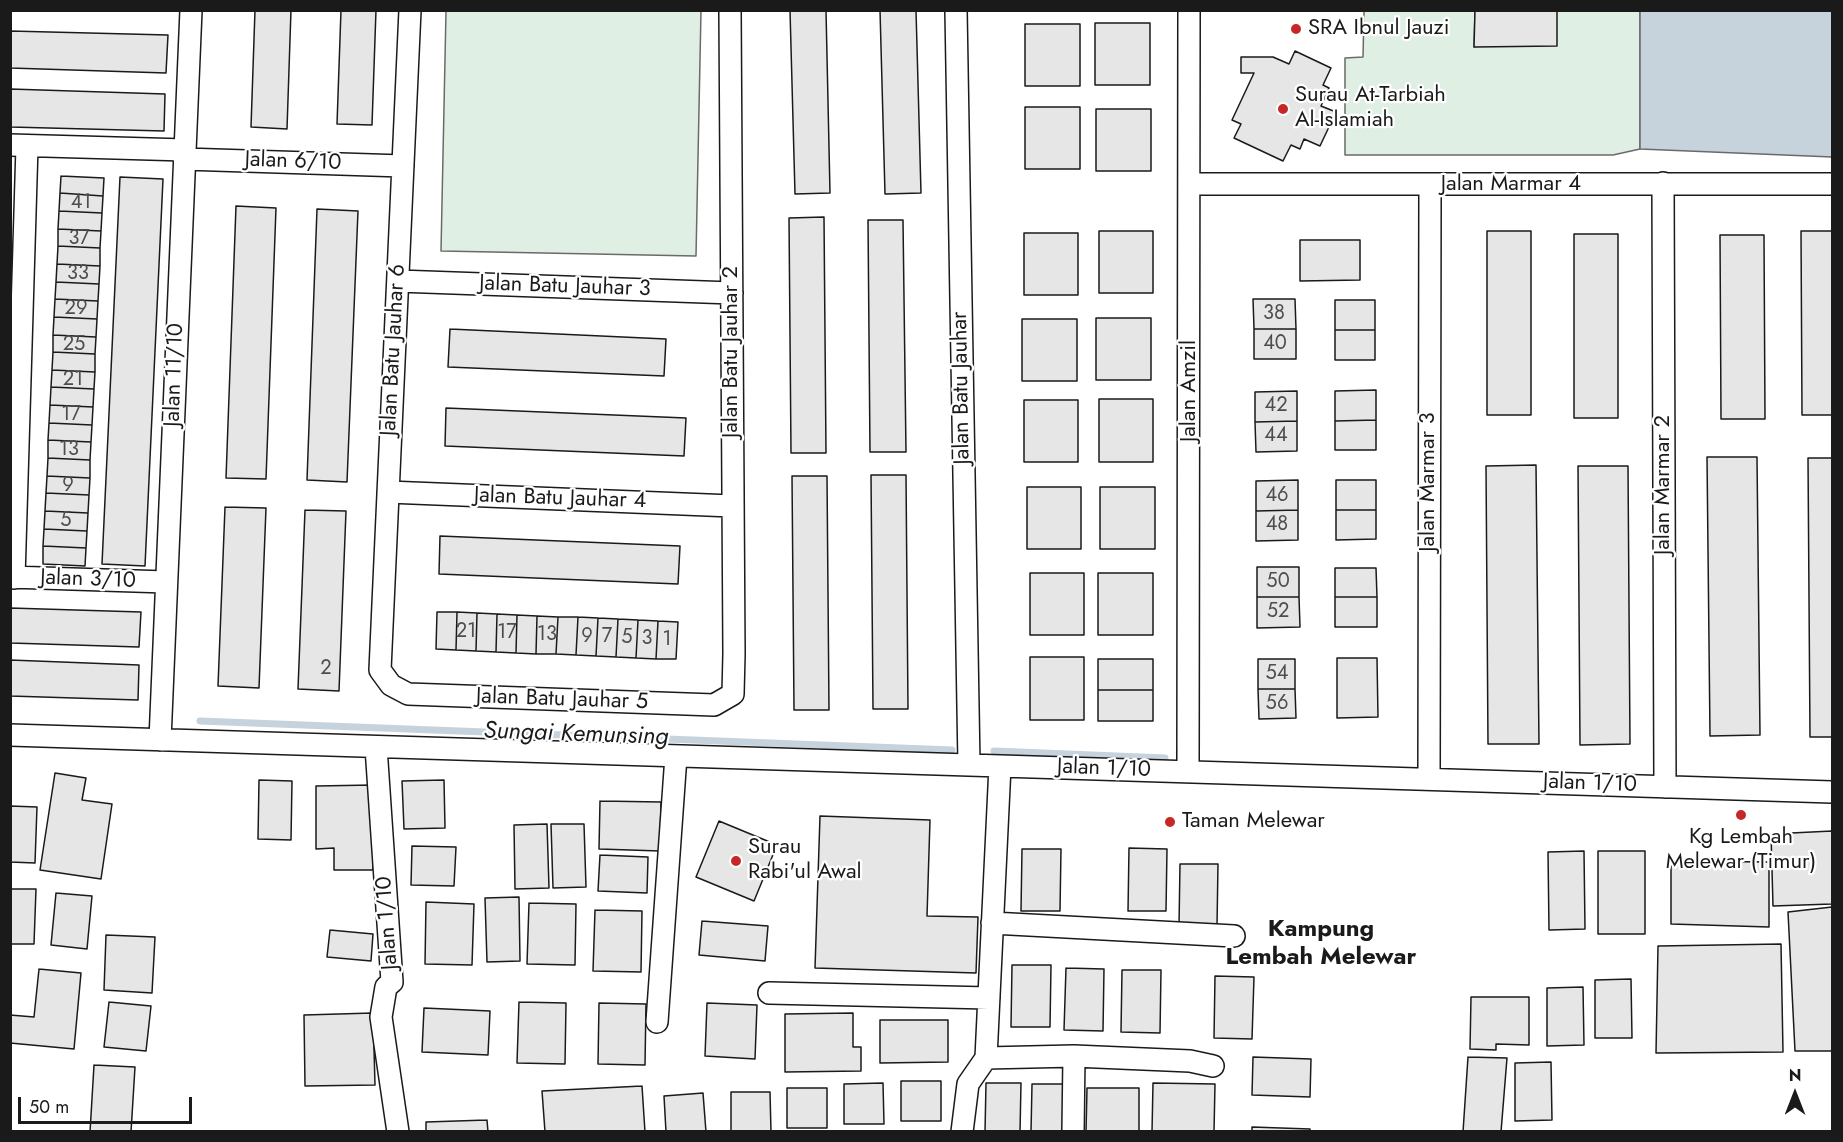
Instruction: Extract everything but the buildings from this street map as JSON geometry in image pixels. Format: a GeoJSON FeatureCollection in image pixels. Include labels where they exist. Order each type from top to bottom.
{"type":"FeatureCollection","features":[{"type":"Feature","properties":{"kind":"street","name":"Jalan 11/10"},"geometry":{"type":"LineString","coordinates":[[159,740],[191,10]]}},
{"type":"Feature","properties":{"kind":"street","name":"Jalan Batu Jauhar 6"},"geometry":{"type":"LineString","coordinates":[[391,685],[380,670],[410,10]]}},
{"type":"Feature","properties":{"kind":"street","name":"Jalan Batu Jauhar 2"},"geometry":{"type":"LineString","coordinates":[[730,10],[733,694]]}},
{"type":"Feature","properties":{"kind":"street","name":"Jalan Batu Jauhar"},"geometry":{"type":"LineString","coordinates":[[956,10],[969,765]]}},
{"type":"Feature","properties":{"kind":"street","name":"Jalan Amzil"},"geometry":{"type":"LineString","coordinates":[[1188,772],[1189,10]]}},
{"type":"Feature","properties":{"kind":"street","name":"Jalan 6/10"},"geometry":{"type":"LineString","coordinates":[[19,146],[403,166]]}},
{"type":"Feature","properties":{"kind":"street"},"geometry":{"type":"LineString","coordinates":[[12,578],[19,146]]}},
{"type":"Feature","properties":{"kind":"street","name":"Jalan Marmar 4"},"geometry":{"type":"LineString","coordinates":[[1190,184],[1430,186],[1663,183],[1833,184]]}},
{"type":"Feature","properties":{"kind":"street","name":"Jalan Marmar 2"},"geometry":{"type":"LineString","coordinates":[[1663,183],[1665,787]]}},
{"type":"Feature","properties":{"kind":"street","name":"Jalan Marmar 3"},"geometry":{"type":"LineString","coordinates":[[1429,779],[1430,186]]}},
{"type":"Feature","properties":{"kind":"street","name":"Jalan Batu Jauhar 3"},"geometry":{"type":"LineString","coordinates":[[398,281],[732,293]]}},
{"type":"Feature","properties":{"kind":"street","name":"Jalan Batu Jauhar 4"},"geometry":{"type":"LineString","coordinates":[[388,492],[732,506]]}},
{"type":"Feature","properties":{"kind":"street","name":"Jalan 3/10"},"geometry":{"type":"LineString","coordinates":[[12,578],[166,582]]}},
{"type":"Feature","properties":{"kind":"street","name":"Jalan Batu Jauhar 5"},"geometry":{"type":"LineString","coordinates":[[391,685],[408,693],[714,705],[733,694]]}},
{"type":"Feature","properties":{"kind":"street","name":"Jalan 1/10"},"geometry":{"type":"LineString","coordinates":[[10,735],[1833,792]]}},
{"type":"Feature","properties":{"kind":"street","name":"Jalan 1/10"},"geometry":{"type":"LineString","coordinates":[[376,747],[392,982],[386,987],[381,1017],[398,1131]]}},
{"type":"Feature","properties":{"kind":"street"},"geometry":{"type":"LineString","coordinates":[[657,1022],[676,756]]}},
{"type":"Feature","properties":{"kind":"street"},"geometry":{"type":"LineString","coordinates":[[962,1131],[968,1084],[986,1058],[1000,766]]}},
{"type":"Feature","properties":{"kind":"street"},"geometry":{"type":"LineString","coordinates":[[992,923],[1234,936]]}},
{"type":"Feature","properties":{"kind":"street"},"geometry":{"type":"LineString","coordinates":[[769,993],[989,998]]}},
{"type":"Feature","properties":{"kind":"street"},"geometry":{"type":"LineString","coordinates":[[986,1058],[1074,1056],[1190,1061],[1214,1066]]}},
{"type":"Feature","properties":{"kind":"street"},"geometry":{"type":"LineString","coordinates":[[1073,1131],[1074,1056]]}},
{"type":"Feature","properties":{"kind":"green space"},"geometry":{"type":"Polygon","coordinates":[[[446,11],[701,11],[696,256],[441,251],[446,11]]]}},
{"type":"Feature","properties":{"kind":"green space"},"geometry":{"type":"Polygon","coordinates":[[[1364,11],[1475,11],[1474,47],[1557,11],[1640,11],[1640,149],[1613,155],[1345,155],[1345,58],[1363,57],[1364,11]]]}},
{"type":"Feature","properties":{"kind":"shaded area"},"geometry":{"type":"Polygon","coordinates":[[[1640,11],[1832,11],[1832,157],[1640,149],[1640,11]]]}},
{"type":"Feature","properties":{"kind":"waterway","name":"Sungai Kemunsing"},"geometry":{"type":"LineString","coordinates":[[200,721],[952,750]]}},
{"type":"Feature","properties":{"kind":"waterway","name":"Sungai Kemunsing"},"geometry":{"type":"LineString","coordinates":[[994,751],[1165,758]]}},
{"type":"Feature","properties":{"kind":"place","name":"SRA Ibnul Jauzi"},"geometry":{"type":"Point","coordinates":[1296,29]}},
{"type":"Feature","properties":{"kind":"place","name":"Surau At-Tarbiah Al-Islamiah"},"geometry":{"type":"Point","coordinates":[1283,109]}},
{"type":"Feature","properties":{"kind":"place","name":"Kg Lembah Melewar (Timur)"},"geometry":{"type":"Point","coordinates":[1741,815]}},
{"type":"Feature","properties":{"kind":"place","name":"Taman Melewar"},"geometry":{"type":"Point","coordinates":[1170,822]}},
{"type":"Feature","properties":{"kind":"place","name":"Surau Rabi'ul Awal"},"geometry":{"type":"Point","coordinates":[736,861]}},
{"type":"Feature","properties":{"kind":"district","name":"Kampung Lembah Melewar"},"geometry":{"type":"Point","coordinates":[1321,944]}}]}
